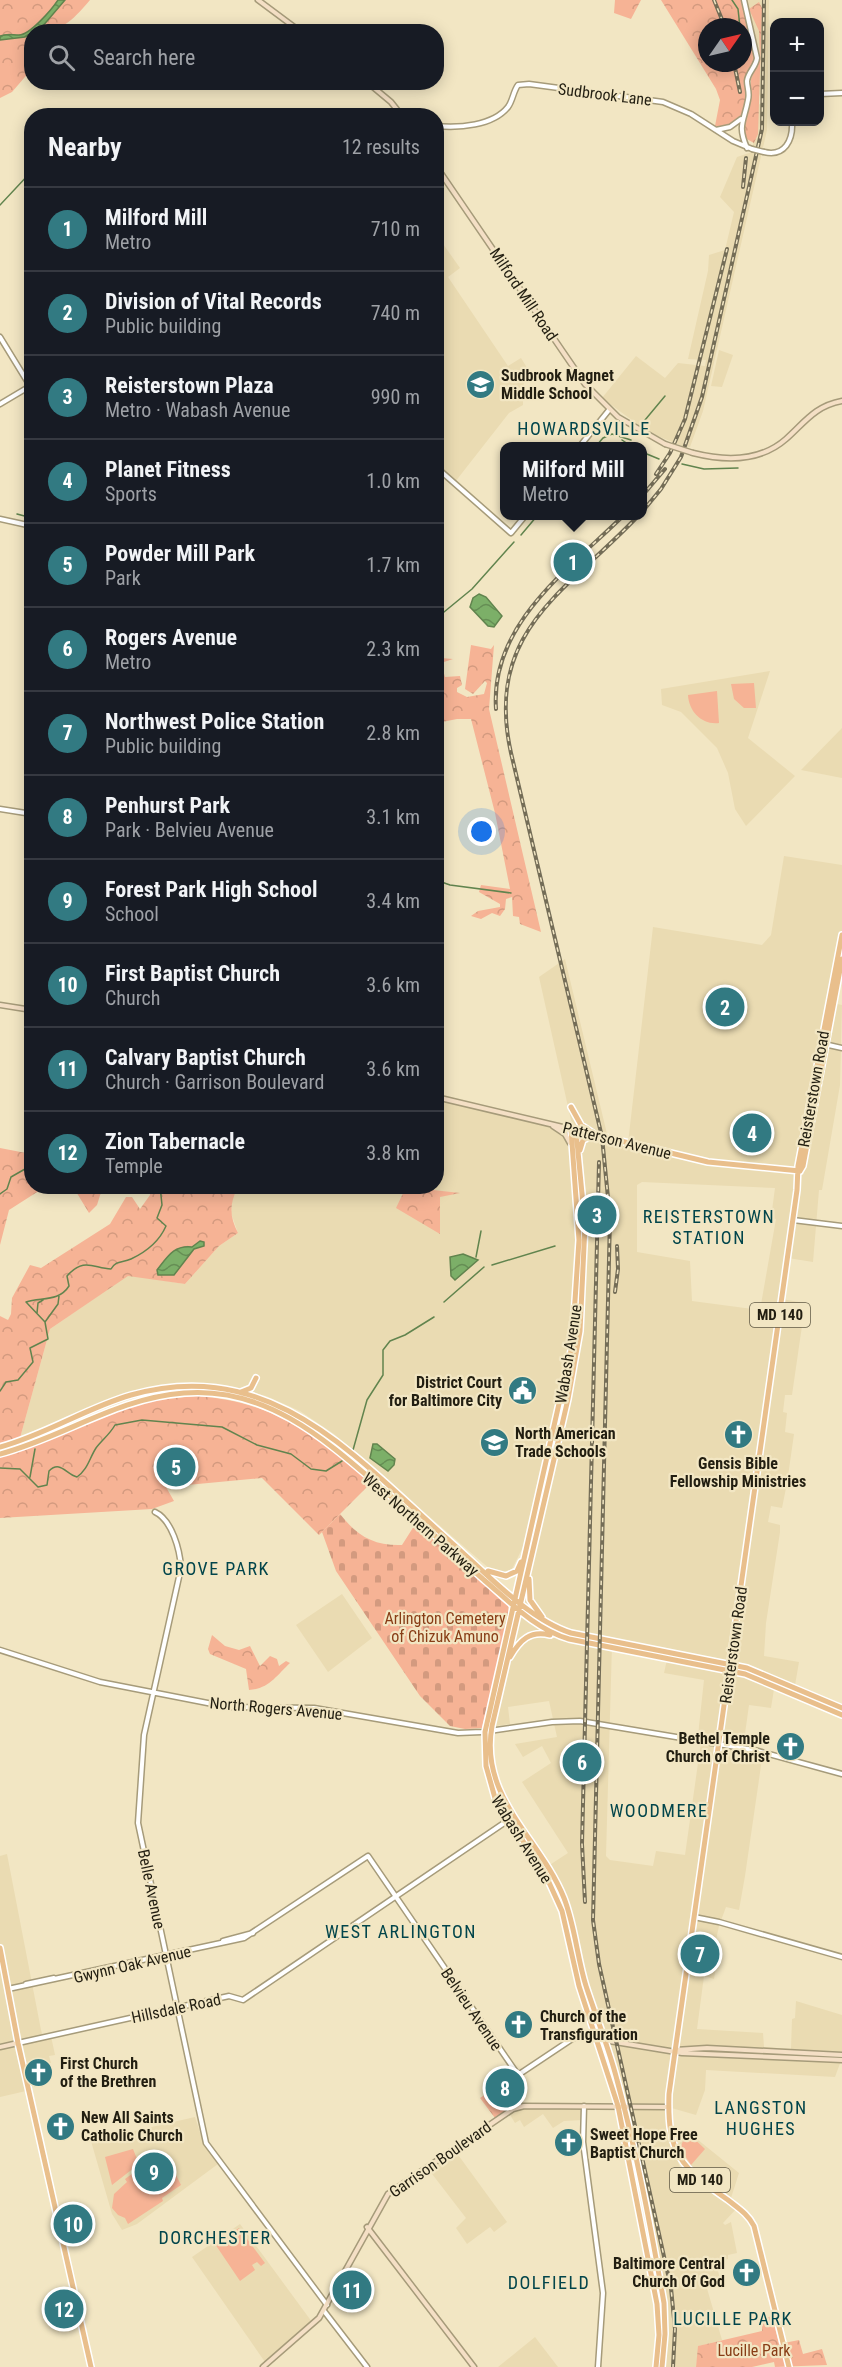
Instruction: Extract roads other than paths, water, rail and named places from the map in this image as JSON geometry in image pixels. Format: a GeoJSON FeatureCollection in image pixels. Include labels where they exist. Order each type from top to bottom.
{"type":"FeatureCollection","features":[{"type":"Feature","properties":{"kind":"main road"},"geometry":{"type":"LineString","coordinates":[[258,0],[290,24]]}},
{"type":"Feature","properties":{"kind":"main road"},"geometry":{"type":"LineString","coordinates":[[377,90],[396,108]]}},
{"type":"Feature","properties":{"kind":"main road","name":"Milford Mill Road"},"geometry":{"type":"LineString","coordinates":[[444,178],[585,384],[609,410],[633,428],[665,444],[693,453],[726,458],[761,454],[779,444],[815,411],[842,401]]}},
{"type":"Feature","properties":{"kind":"main road","name":"Reisterstown Road"},"geometry":{"type":"LineString","coordinates":[[789,2367],[754,2226],[744,2212],[683,2164],[674,2143],[668,2107],[800,1171],[803,1166],[842,935]]}},
{"type":"Feature","properties":{"kind":"main road","name":"Reisterstown Road"},"geometry":{"type":"LineString","coordinates":[[800,1171],[798,1166],[813,1085],[834,1003],[842,960]]}},
{"type":"Feature","properties":{"kind":"main road"},"geometry":{"type":"LineString","coordinates":[[832,984],[834,1003]]}},
{"type":"Feature","properties":{"kind":"main road"},"geometry":{"type":"LineString","coordinates":[[0,1005],[24,1009]]}},
{"type":"Feature","properties":{"kind":"main road"},"geometry":{"type":"LineString","coordinates":[[813,1085],[814,1101]]}},
{"type":"Feature","properties":{"kind":"main road","name":"Patterson Avenue"},"geometry":{"type":"LineString","coordinates":[[444,1099],[703,1161],[800,1171]]}},
{"type":"Feature","properties":{"kind":"main road"},"geometry":{"type":"LineString","coordinates":[[571,1107],[581,1125],[600,1136]]}},
{"type":"Feature","properties":{"kind":"main road"},"geometry":{"type":"LineString","coordinates":[[546,1123],[559,1129],[569,1139],[577,1161]]}},
{"type":"Feature","properties":{"kind":"main road","name":"Wabash Avenue"},"geometry":{"type":"LineString","coordinates":[[573,1130],[585,1239],[580,1331],[568,1399],[529,1569],[519,1601],[514,1606],[488,1731],[487,1775],[495,1798],[562,1894],[624,2107],[657,2304],[659,2335],[656,2367]]}},
{"type":"Feature","properties":{"kind":"main road"},"geometry":{"type":"LineString","coordinates":[[577,1161],[583,1140],[591,1136],[600,1136]]}},
{"type":"Feature","properties":{"kind":"main road"},"geometry":{"type":"LineString","coordinates":[[776,1168],[796,1164],[804,1137]]}},
{"type":"Feature","properties":{"kind":"main road","name":"Wabash Avenue"},"geometry":{"type":"LineString","coordinates":[[488,1731],[508,1661],[519,1610],[528,1546],[563,1394],[574,1330],[579,1247],[577,1161]]}},
{"type":"Feature","properties":{"kind":"main road"},"geometry":{"type":"LineString","coordinates":[[240,1392],[249,1389],[256,1378]]}},
{"type":"Feature","properties":{"kind":"main road","name":"West Northern Parkway"},"geometry":{"type":"LineString","coordinates":[[0,1454],[38,1441],[130,1395],[174,1387],[205,1387],[240,1392],[281,1406],[320,1428],[547,1623],[571,1633],[730,1667],[842,1715]]}},
{"type":"Feature","properties":{"kind":"main road","name":"West Northern Parkway"},"geometry":{"type":"LineString","coordinates":[[0,1447],[102,1409],[152,1397],[196,1392],[237,1398],[286,1415],[329,1443],[514,1606],[543,1628],[564,1638],[652,1655],[756,1671],[842,1708]]}},
{"type":"Feature","properties":{"kind":"main road"},"geometry":{"type":"LineString","coordinates":[[478,1566],[499,1576],[510,1575],[519,1568],[528,1546]]}},
{"type":"Feature","properties":{"kind":"main road"},"geometry":{"type":"LineString","coordinates":[[529,1569],[531,1600],[547,1623]]}},
{"type":"Feature","properties":{"kind":"main road"},"geometry":{"type":"LineString","coordinates":[[508,1661],[519,1643],[531,1635],[544,1634],[564,1638]]}},
{"type":"Feature","properties":{"kind":"main road"},"geometry":{"type":"LineString","coordinates":[[652,1655],[666,1655],[668,1652]]}},
{"type":"Feature","properties":{"kind":"main road","name":"Wabash Avenue"},"geometry":{"type":"LineString","coordinates":[[510,1819],[556,1896],[575,1969],[597,2039],[624,2107]]}},
{"type":"Feature","properties":{"kind":"main road"},"geometry":{"type":"LineString","coordinates":[[0,1948],[18,2043],[92,2367]]}},
{"type":"Feature","properties":{"kind":"main road"},"geometry":{"type":"LineString","coordinates":[[575,1969],[581,1965]]}},
{"type":"Feature","properties":{"kind":"main road","name":"Gwynn Oak Avenue"},"geometry":{"type":"LineString","coordinates":[[0,1991],[8,1989]]}},
{"type":"Feature","properties":{"kind":"main road"},"geometry":{"type":"LineString","coordinates":[[597,2039],[675,2050],[692,2048],[842,2055]]}},
{"type":"Feature","properties":{"kind":"main road","name":"Hillsdale Road"},"geometry":{"type":"LineString","coordinates":[[0,2047],[18,2043]]}},
{"type":"Feature","properties":{"kind":"main road"},"geometry":{"type":"LineString","coordinates":[[675,2050],[682,2053],[842,2060]]}},
{"type":"Feature","properties":{"kind":"main road"},"geometry":{"type":"LineString","coordinates":[[519,2107],[668,2107]]}},
{"type":"Feature","properties":{"kind":"main road","name":"Garrison Boulevard"},"geometry":{"type":"LineString","coordinates":[[263,2367],[311,2328],[324,2311],[367,2227],[388,2194],[519,2107]]}},
{"type":"Feature","properties":{"kind":"main road","name":"Wabash Avenue"},"geometry":{"type":"LineString","coordinates":[[641,2204],[664,2303],[662,2367]]}},
{"type":"Feature","properties":{"kind":"main road"},"geometry":{"type":"LineString","coordinates":[[367,2227],[474,2367]]}},
{"type":"Feature","properties":{"kind":"street"},"geometry":{"type":"LineString","coordinates":[[744,0],[757,58],[756,66],[747,79],[748,99],[742,119],[742,134],[749,148]]}},
{"type":"Feature","properties":{"kind":"street","name":"Sudbrook Lane"},"geometry":{"type":"LineString","coordinates":[[444,126],[461,127],[492,117],[508,107],[518,85],[528,84],[595,95],[652,99],[685,111],[749,148],[764,152],[775,153],[786,147],[791,138],[792,126]]}},
{"type":"Feature","properties":{"kind":"street"},"geometry":{"type":"LineString","coordinates":[[824,94],[842,93]]}},
{"type":"Feature","properties":{"kind":"street"},"geometry":{"type":"LineString","coordinates":[[716,130],[730,127],[742,119]]}},
{"type":"Feature","properties":{"kind":"street"},"geometry":{"type":"LineString","coordinates":[[0,338],[24,374]]}},
{"type":"Feature","properties":{"kind":"street"},"geometry":{"type":"LineString","coordinates":[[0,404],[24,389]]}},
{"type":"Feature","properties":{"kind":"street"},"geometry":{"type":"LineString","coordinates":[[584,442],[609,410]]}},
{"type":"Feature","properties":{"kind":"street"},"geometry":{"type":"LineString","coordinates":[[444,474],[511,533],[522,520]]}},
{"type":"Feature","properties":{"kind":"street"},"geometry":{"type":"LineString","coordinates":[[0,519],[24,524]]}},
{"type":"Feature","properties":{"kind":"street"},"geometry":{"type":"LineString","coordinates":[[0,809],[24,813]]}},
{"type":"Feature","properties":{"kind":"street"},"geometry":{"type":"LineString","coordinates":[[823,1044],[842,1048]]}},
{"type":"Feature","properties":{"kind":"street"},"geometry":{"type":"LineString","coordinates":[[793,1220],[842,1226]]}},
{"type":"Feature","properties":{"kind":"street","name":"Belle Avenue"},"geometry":{"type":"LineString","coordinates":[[155,1512],[167,1522],[178,1550],[181,1568],[143,1741],[138,1820],[206,2144],[327,2305]]}},
{"type":"Feature","properties":{"kind":"street","name":"North Rogers Avenue"},"geometry":{"type":"LineString","coordinates":[[0,1650],[90,1680],[228,1707],[314,1708],[450,1732],[488,1731],[559,1721],[592,1723],[719,1744],[807,1763],[842,1774]]}},
{"type":"Feature","properties":{"kind":"street","name":"Hillsdale Road"},"geometry":{"type":"LineString","coordinates":[[18,2043],[229,1996],[243,2000],[510,1819]]}},
{"type":"Feature","properties":{"kind":"street","name":"Gwynn Oak Avenue"},"geometry":{"type":"LineString","coordinates":[[8,1989],[244,1938],[368,1856]]}},
{"type":"Feature","properties":{"kind":"street","name":"Belvieu Avenue"},"geometry":{"type":"LineString","coordinates":[[368,1856],[518,2075]]}},
{"type":"Feature","properties":{"kind":"street"},"geometry":{"type":"LineString","coordinates":[[694,1917],[842,1957]]}},
{"type":"Feature","properties":{"kind":"street"},"geometry":{"type":"LineString","coordinates":[[519,2107],[518,2075],[572,2039],[581,2036],[597,2039]]}},
{"type":"Feature","properties":{"kind":"street"},"geometry":{"type":"LineString","coordinates":[[584,2106],[583,2142],[603,2293],[598,2367]]}},
{"type":"Feature","properties":{"kind":"street"},"geometry":{"type":"LineString","coordinates":[[324,2311],[367,2367]]}},
{"type":"Feature","properties":{"kind":"water"},"geometry":{"type":"Polygon","coordinates":[[[58,0],[65,0],[45,24],[37,24],[58,0]]]}},
{"type":"Feature","properties":{"kind":"water"},"geometry":{"type":"Polygon","coordinates":[[[24,34],[24,37],[0,40],[0,36],[3,35],[24,34]]]}},
{"type":"Feature","properties":{"kind":"water"},"geometry":{"type":"Polygon","coordinates":[[[479,594],[486,597],[502,616],[494,627],[488,626],[470,607],[473,598],[479,594]]]}},
{"type":"Feature","properties":{"kind":"water"},"geometry":{"type":"Polygon","coordinates":[[[200,1241],[204,1242],[204,1246],[194,1249],[174,1275],[158,1275],[157,1270],[172,1252],[180,1248],[192,1247],[200,1241]]]}},
{"type":"Feature","properties":{"kind":"water"},"geometry":{"type":"Polygon","coordinates":[[[463,1254],[478,1260],[455,1280],[451,1276],[450,1257],[463,1254]]]}},
{"type":"Feature","properties":{"kind":"water"},"geometry":{"type":"Polygon","coordinates":[[[373,1444],[377,1444],[395,1459],[394,1465],[388,1471],[370,1458],[373,1444]]]}},
{"type":"Feature","properties":{"kind":"waterway"},"geometry":{"type":"LineString","coordinates":[[732,0],[738,9],[739,18]]}},
{"type":"Feature","properties":{"kind":"waterway"},"geometry":{"type":"LineString","coordinates":[[0,205],[24,179]]}},
{"type":"Feature","properties":{"kind":"waterway"},"geometry":{"type":"LineString","coordinates":[[645,420],[665,396]]}},
{"type":"Feature","properties":{"kind":"waterway"},"geometry":{"type":"LineString","coordinates":[[600,442],[612,434],[631,440]]}},
{"type":"Feature","properties":{"kind":"waterway"},"geometry":{"type":"LineString","coordinates":[[647,454],[659,459]]}},
{"type":"Feature","properties":{"kind":"waterway"},"geometry":{"type":"LineString","coordinates":[[682,464],[704,469],[738,468]]}},
{"type":"Feature","properties":{"kind":"waterway"},"geometry":{"type":"LineString","coordinates":[[17,514],[24,516]]}},
{"type":"Feature","properties":{"kind":"waterway"},"geometry":{"type":"LineString","coordinates":[[521,535],[534,520]]}},
{"type":"Feature","properties":{"kind":"waterway"},"geometry":{"type":"LineString","coordinates":[[444,612],[472,589],[514,542]]}},
{"type":"Feature","properties":{"kind":"waterway"},"geometry":{"type":"LineString","coordinates":[[444,883],[511,893]]}},
{"type":"Feature","properties":{"kind":"waterway"},"geometry":{"type":"LineString","coordinates":[[0,1194],[7,1189],[11,1177],[24,1170]]}},
{"type":"Feature","properties":{"kind":"waterway"},"geometry":{"type":"LineString","coordinates":[[0,1391],[6,1382],[18,1380],[33,1362],[30,1348],[48,1339],[45,1322],[26,1302],[60,1295],[69,1286],[67,1276],[79,1267],[89,1265],[111,1269],[117,1263],[131,1259],[151,1246],[166,1226],[157,1218],[162,1205],[161,1194]]}},
{"type":"Feature","properties":{"kind":"waterway"},"geometry":{"type":"LineString","coordinates":[[476,1257],[481,1231]]}},
{"type":"Feature","properties":{"kind":"waterway"},"geometry":{"type":"LineString","coordinates":[[492,1265],[555,1246]]}},
{"type":"Feature","properties":{"kind":"waterway"},"geometry":{"type":"LineString","coordinates":[[444,1302],[484,1267]]}},
{"type":"Feature","properties":{"kind":"waterway"},"geometry":{"type":"LineString","coordinates":[[45,1322],[58,1304],[59,1296]]}},
{"type":"Feature","properties":{"kind":"waterway"},"geometry":{"type":"LineString","coordinates":[[37,1313],[38,1303],[43,1300]]}},
{"type":"Feature","properties":{"kind":"waterway"},"geometry":{"type":"LineString","coordinates":[[353,1450],[367,1400],[383,1375],[383,1350],[390,1341],[405,1335],[434,1317]]}},
{"type":"Feature","properties":{"kind":"waterway"},"geometry":{"type":"LineString","coordinates":[[0,1468],[20,1469],[38,1487],[47,1485],[49,1471],[56,1467],[77,1477],[115,1425],[142,1420],[222,1427],[257,1445],[291,1454],[311,1469],[326,1471],[342,1461]]}},
{"type":"Feature","properties":{"kind":"waterway"},"geometry":{"type":"LineString","coordinates":[[30,1477],[35,1449]]}},
{"type":"Feature","properties":{"kind":"railway"},"geometry":{"type":"LineString","coordinates":[[714,0],[721,18]]}},
{"type":"Feature","properties":{"kind":"railway"},"geometry":{"type":"LineString","coordinates":[[647,506],[661,489],[681,457],[702,397],[762,129],[764,0]]}},
{"type":"Feature","properties":{"kind":"railway"},"geometry":{"type":"LineString","coordinates":[[736,72],[740,92]]}},
{"type":"Feature","properties":{"kind":"railway"},"geometry":{"type":"LineString","coordinates":[[743,187],[746,158]]}},
{"type":"Feature","properties":{"kind":"railway"},"geometry":{"type":"LineString","coordinates":[[656,474],[670,453],[685,419],[727,249]]}},
{"type":"Feature","properties":{"kind":"railway"},"geometry":{"type":"LineString","coordinates":[[647,490],[665,469]]}},
{"type":"Feature","properties":{"kind":"railway"},"geometry":{"type":"LineString","coordinates":[[496,709],[498,678],[506,650],[519,625],[537,600],[619,520]]}},
{"type":"Feature","properties":{"kind":"railway"},"geometry":{"type":"LineString","coordinates":[[634,520],[559,593],[537,618],[520,645],[509,675],[506,711],[511,753],[602,1137],[610,1218],[593,1920],[599,1964],[671,2288],[675,2329],[673,2367]]}},
{"type":"Feature","properties":{"kind":"railway"},"geometry":{"type":"LineString","coordinates":[[585,1902],[582,1844],[599,1162]]}},
{"type":"Feature","properties":{"kind":"railway"},"geometry":{"type":"LineString","coordinates":[[615,1292],[618,1269],[617,1246]]}},
{"type":"Feature","properties":{"kind":"place","name":"Sudbrook Magnet Middle School"},"geometry":{"type":"Point","coordinates":[480,384]}},
{"type":"Feature","properties":{"kind":"place","name":"Milford Mill"},"geometry":{"type":"Point","coordinates":[573,562]}},
{"type":"Feature","properties":{"kind":"place","name":"Division of Vital Records"},"geometry":{"type":"Point","coordinates":[725,1007]}},
{"type":"Feature","properties":{"kind":"place","name":"Planet Fitness"},"geometry":{"type":"Point","coordinates":[752,1133]}},
{"type":"Feature","properties":{"kind":"place","name":"Reisterstown Plaza"},"geometry":{"type":"Point","coordinates":[597,1215]}},
{"type":"Feature","properties":{"kind":"place","name":"District Court for Baltimore City"},"geometry":{"type":"Point","coordinates":[523,1391]}},
{"type":"Feature","properties":{"kind":"place","name":"Gensis Bible Fellowship Ministries"},"geometry":{"type":"Point","coordinates":[738,1435]}},
{"type":"Feature","properties":{"kind":"place","name":"North American Trade Schools"},"geometry":{"type":"Point","coordinates":[494,1442]}},
{"type":"Feature","properties":{"kind":"place","name":"Powder Mill Park"},"geometry":{"type":"Point","coordinates":[176,1467]}},
{"type":"Feature","properties":{"kind":"place","name":"Bethel Temple Church of Christ"},"geometry":{"type":"Point","coordinates":[791,1747]}},
{"type":"Feature","properties":{"kind":"place","name":"Rogers Avenue"},"geometry":{"type":"Point","coordinates":[582,1762]}},
{"type":"Feature","properties":{"kind":"place","name":"Northwest Police Station"},"geometry":{"type":"Point","coordinates":[700,1954]}},
{"type":"Feature","properties":{"kind":"place","name":"Church of the Transfiguration"},"geometry":{"type":"Point","coordinates":[519,2025]}},
{"type":"Feature","properties":{"kind":"place","name":"First Church of the Brethren"},"geometry":{"type":"Point","coordinates":[39,2072]}},
{"type":"Feature","properties":{"kind":"place","name":"Penhurst Park"},"geometry":{"type":"Point","coordinates":[505,2088]}},
{"type":"Feature","properties":{"kind":"place","name":"New All Saints Catholic Church"},"geometry":{"type":"Point","coordinates":[60,2126]}},
{"type":"Feature","properties":{"kind":"place","name":"Sweet Hope Free Baptist Church"},"geometry":{"type":"Point","coordinates":[569,2143]}},
{"type":"Feature","properties":{"kind":"place","name":"Forest Park High School"},"geometry":{"type":"Point","coordinates":[154,2172]}},
{"type":"Feature","properties":{"kind":"place","name":"First Baptist Church"},"geometry":{"type":"Point","coordinates":[73,2224]}},
{"type":"Feature","properties":{"kind":"place","name":"Baltimore Central Church Of God"},"geometry":{"type":"Point","coordinates":[746,2272]}},
{"type":"Feature","properties":{"kind":"place","name":"Calvary Baptist Church"},"geometry":{"type":"Point","coordinates":[352,2290]}},
{"type":"Feature","properties":{"kind":"place","name":"Zion Tabernacle"},"geometry":{"type":"Point","coordinates":[64,2309]}},
{"type":"Feature","properties":{"kind":"district","name":"HOWARDSVILLE"},"geometry":{"type":"Point","coordinates":[584,429]}},
{"type":"Feature","properties":{"kind":"district","name":"REISTERSTOWN STATION"},"geometry":{"type":"Point","coordinates":[709,1227]}},
{"type":"Feature","properties":{"kind":"district","name":"GROVE PARK"},"geometry":{"type":"Point","coordinates":[216,1569]}},
{"type":"Feature","properties":{"kind":"district","name":"WOODMERE"},"geometry":{"type":"Point","coordinates":[659,1811]}},
{"type":"Feature","properties":{"kind":"district","name":"WEST ARLINGTON"},"geometry":{"type":"Point","coordinates":[401,1932]}},
{"type":"Feature","properties":{"kind":"district","name":"LANGSTON HUGHES"},"geometry":{"type":"Point","coordinates":[761,2118]}},
{"type":"Feature","properties":{"kind":"district","name":"DORCHESTER"},"geometry":{"type":"Point","coordinates":[215,2238]}},
{"type":"Feature","properties":{"kind":"district","name":"DOLFIELD"},"geometry":{"type":"Point","coordinates":[549,2283]}},
{"type":"Feature","properties":{"kind":"district","name":"LUCILLE PARK"},"geometry":{"type":"Point","coordinates":[733,2319]}},
{"type":"Feature","properties":{"kind":"park label","name":"Arlington Cemetery of Chizuk Amuno"},"geometry":{"type":"Point","coordinates":[445,1627]}},
{"type":"Feature","properties":{"kind":"park label","name":"Lucille Park"},"geometry":{"type":"Point","coordinates":[754,2350]}}]}
